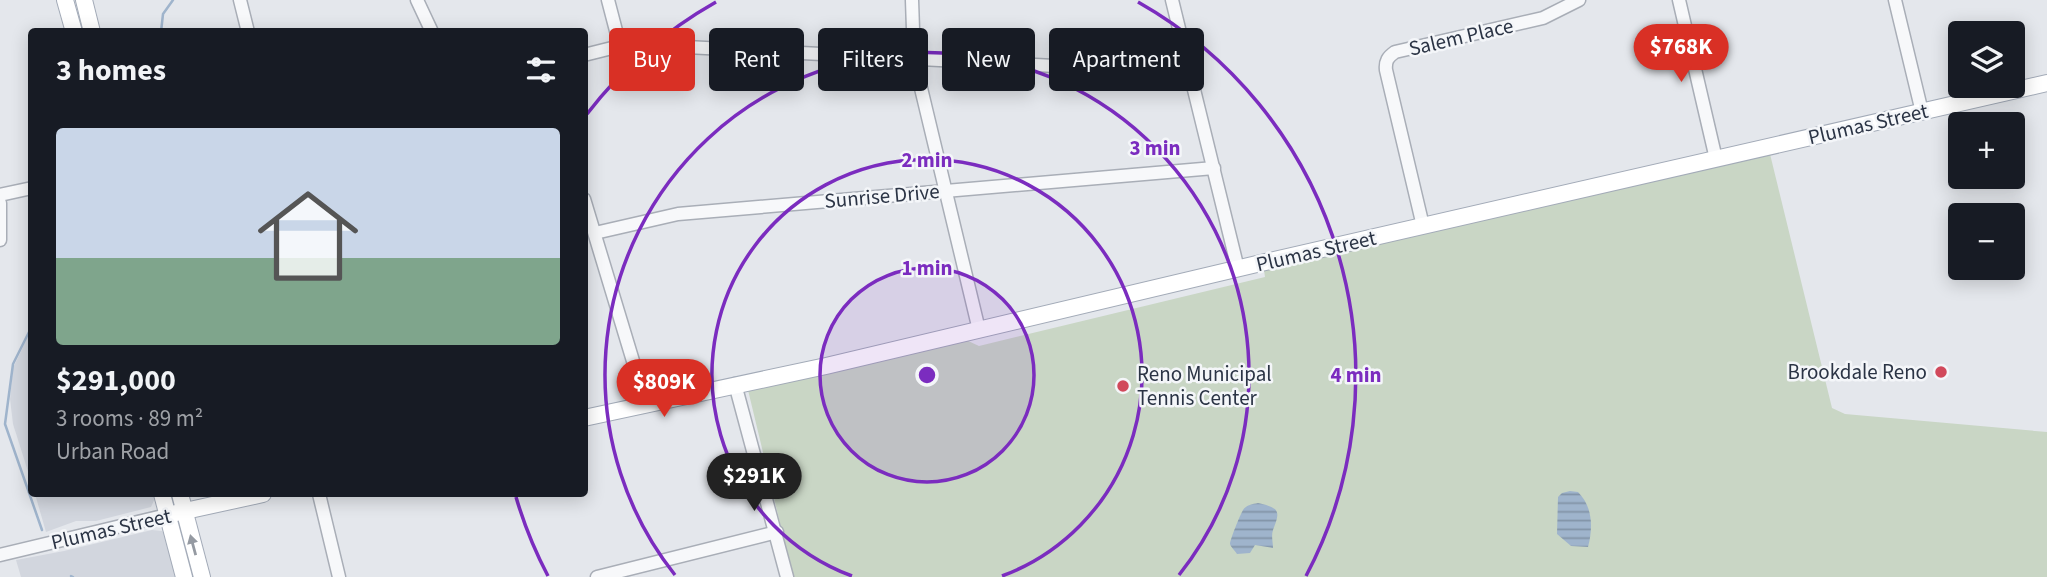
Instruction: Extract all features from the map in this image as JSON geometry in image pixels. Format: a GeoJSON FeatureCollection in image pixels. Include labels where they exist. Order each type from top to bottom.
{"type":"FeatureCollection","features":[{"type":"Feature","properties":{"kind":"main road"},"geometry":{"type":"LineString","coordinates":[[65,0],[73,28]]}},
{"type":"Feature","properties":{"kind":"main road"},"geometry":{"type":"LineString","coordinates":[[84,0],[91,28]]}},
{"type":"Feature","properties":{"kind":"main road","name":"Plumas Street"},"geometry":{"type":"LineString","coordinates":[[588,417],[826,366],[2047,83]]}},
{"type":"Feature","properties":{"kind":"main road"},"geometry":{"type":"LineString","coordinates":[[163,497],[184,577]]}},
{"type":"Feature","properties":{"kind":"main road"},"geometry":{"type":"LineString","coordinates":[[181,497],[202,577]]}},
{"type":"Feature","properties":{"kind":"main road","name":"Plumas Street"},"geometry":{"type":"LineString","coordinates":[[167,515],[250,497]]}},
{"type":"Feature","properties":{"kind":"street"},"geometry":{"type":"LineString","coordinates":[[240,0],[247,28]]}},
{"type":"Feature","properties":{"kind":"street"},"geometry":{"type":"LineString","coordinates":[[418,0],[430,28]]}},
{"type":"Feature","properties":{"kind":"street"},"geometry":{"type":"LineString","coordinates":[[608,0],[615,28]]}},
{"type":"Feature","properties":{"kind":"street"},"geometry":{"type":"LineString","coordinates":[[912,0],[913,28]]}},
{"type":"Feature","properties":{"kind":"street"},"geometry":{"type":"LineString","coordinates":[[1172,0],[1179,28]]}},
{"type":"Feature","properties":{"kind":"street","name":"Salem Place"},"geometry":{"type":"LineString","coordinates":[[1423,226],[1386,70],[1390,55],[1543,18],[1579,0]]}},
{"type":"Feature","properties":{"kind":"street"},"geometry":{"type":"LineString","coordinates":[[1679,0],[1716,159]]}},
{"type":"Feature","properties":{"kind":"street"},"geometry":{"type":"LineString","coordinates":[[1895,0],[1922,112]]}},
{"type":"Feature","properties":{"kind":"street"},"geometry":{"type":"LineString","coordinates":[[695,48],[818,54]]}},
{"type":"Feature","properties":{"kind":"street"},"geometry":{"type":"LineString","coordinates":[[588,54],[609,49]]}},
{"type":"Feature","properties":{"kind":"street"},"geometry":{"type":"LineString","coordinates":[[928,60],[1049,66]]}},
{"type":"Feature","properties":{"kind":"street"},"geometry":{"type":"LineString","coordinates":[[922,91],[979,330]]}},
{"type":"Feature","properties":{"kind":"street"},"geometry":{"type":"LineString","coordinates":[[1195,91],[1238,269]]}},
{"type":"Feature","properties":{"kind":"street","name":"Sunrise Drive"},"geometry":{"type":"LineString","coordinates":[[595,233],[678,214],[1214,167]]}},
{"type":"Feature","properties":{"kind":"street"},"geometry":{"type":"LineString","coordinates":[[0,195],[28,189]]}},
{"type":"Feature","properties":{"kind":"street"},"geometry":{"type":"LineString","coordinates":[[0,203],[0,240]]}},
{"type":"Feature","properties":{"kind":"street"},"geometry":{"type":"LineString","coordinates":[[588,211],[646,404]]}},
{"type":"Feature","properties":{"kind":"street"},"geometry":{"type":"LineString","coordinates":[[752,442],[747,405],[753,380]]}},
{"type":"Feature","properties":{"kind":"street"},"geometry":{"type":"LineString","coordinates":[[735,384],[788,577]]}},
{"type":"Feature","properties":{"kind":"street"},"geometry":{"type":"LineString","coordinates":[[320,497],[339,577]]}},
{"type":"Feature","properties":{"kind":"street","name":"Plumas Street"},"geometry":{"type":"LineString","coordinates":[[0,555],[167,515]]}},
{"type":"Feature","properties":{"kind":"street"},"geometry":{"type":"LineString","coordinates":[[597,577],[776,532]]}},
{"type":"Feature","properties":{"kind":"shaded area"},"geometry":{"type":"Polygon","coordinates":[[[28,336],[28,472],[13,424],[10,399],[13,368],[28,336]]]}},
{"type":"Feature","properties":{"kind":"shaded area"},"geometry":{"type":"Polygon","coordinates":[[[36,497],[156,497],[151,507],[96,521],[76,521],[46,532],[36,497]]]}},
{"type":"Feature","properties":{"kind":"shaded area"},"geometry":{"type":"Polygon","coordinates":[[[152,530],[162,531],[165,535],[176,577],[21,577],[16,560],[64,551],[152,530]]]}},
{"type":"Feature","properties":{"kind":"green space"},"geometry":{"type":"Polygon","coordinates":[[[1770,154],[1832,408],[1845,414],[2047,432],[2047,577],[793,577],[748,390],[966,340],[979,346],[1265,277],[1264,270],[1770,154]]]}},
{"type":"Feature","properties":{"kind":"water"},"geometry":{"type":"Polygon","coordinates":[[[1570,491],[1578,492],[1587,504],[1591,525],[1588,547],[1571,546],[1557,534],[1558,497],[1570,491]]]}},
{"type":"Feature","properties":{"kind":"water"},"geometry":{"type":"Polygon","coordinates":[[[1258,503],[1274,508],[1277,514],[1272,535],[1273,548],[1255,545],[1250,553],[1237,554],[1230,544],[1238,522],[1244,508],[1258,503]]]}},
{"type":"Feature","properties":{"kind":"waterway"},"geometry":{"type":"LineString","coordinates":[[161,28],[163,14],[173,0]]}},
{"type":"Feature","properties":{"kind":"waterway"},"geometry":{"type":"LineString","coordinates":[[28,334],[13,364],[5,424],[28,490]]}},
{"type":"Feature","properties":{"kind":"waterway"},"geometry":{"type":"LineString","coordinates":[[30,497],[42,530]]}},
{"type":"Feature","properties":{"kind":"place","name":"Brookdale Reno"},"geometry":{"type":"Point","coordinates":[1941,372]}},
{"type":"Feature","properties":{"kind":"place","name":"Reno Municipal Tennis Center"},"geometry":{"type":"Point","coordinates":[1123,386]}}]}
